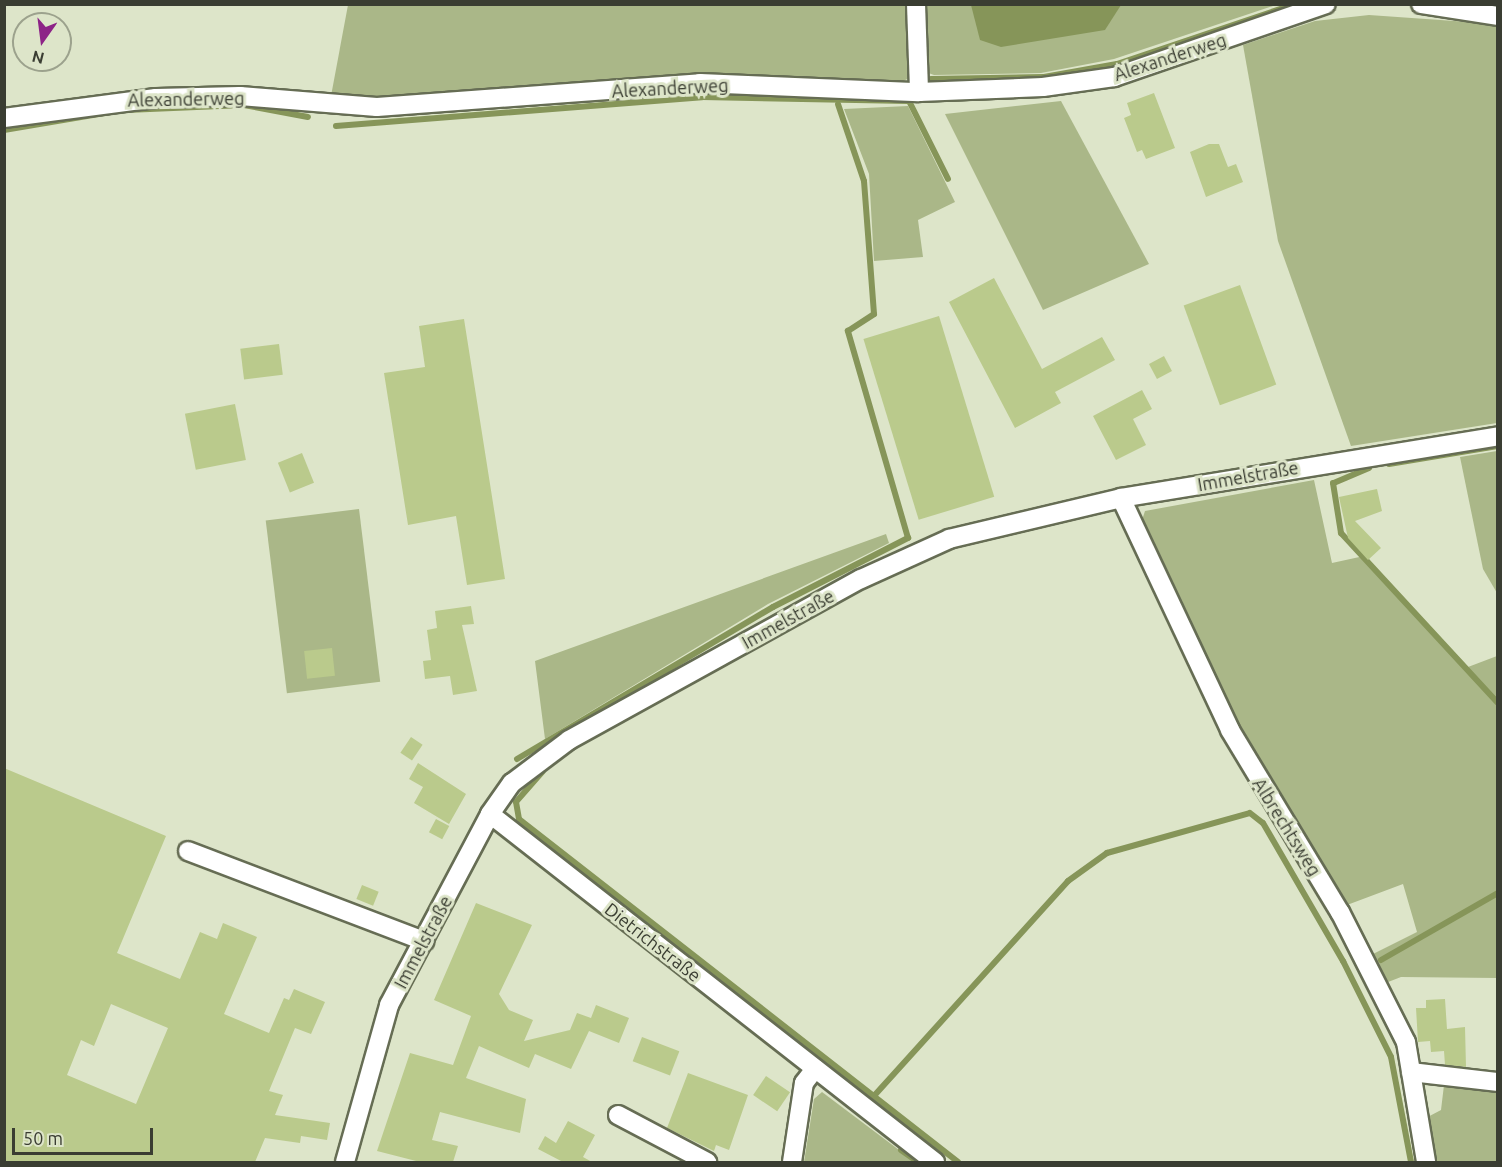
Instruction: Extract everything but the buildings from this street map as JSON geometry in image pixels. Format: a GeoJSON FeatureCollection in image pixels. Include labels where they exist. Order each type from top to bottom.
{"type":"FeatureCollection","features":[{"type":"Feature","properties":{"kind":"street"},"geometry":{"type":"LineString","coordinates":[[916,4],[919,92]]}},
{"type":"Feature","properties":{"kind":"street","name":"Alexanderweg"},"geometry":{"type":"LineString","coordinates":[[4,118],[90,103],[168,98],[240,96],[378,107],[700,83],[919,92],[1043,87],[1114,77],[1326,4]]}},
{"type":"Feature","properties":{"kind":"street"},"geometry":{"type":"LineString","coordinates":[[1421,4],[1497,16]]}},
{"type":"Feature","properties":{"kind":"street","name":"Immelstraße"},"geometry":{"type":"LineString","coordinates":[[345,1162],[389,1005],[490,814],[512,783],[569,740],[882,568],[949,538],[1121,498],[1497,436]]}},
{"type":"Feature","properties":{"kind":"street","name":"Albrechtsweg"},"geometry":{"type":"LineString","coordinates":[[1121,498],[1230,730],[1340,912],[1406,1042],[1426,1162]]}},
{"type":"Feature","properties":{"kind":"street","name":"Dietrichstraße"},"geometry":{"type":"LineString","coordinates":[[490,814],[935,1162]]}},
{"type":"Feature","properties":{"kind":"street"},"geometry":{"type":"LineString","coordinates":[[188,852],[424,941]]}},
{"type":"Feature","properties":{"kind":"street"},"geometry":{"type":"LineString","coordinates":[[792,1162],[804,1083],[815,1069]]}},
{"type":"Feature","properties":{"kind":"street"},"geometry":{"type":"LineString","coordinates":[[1411,1072],[1497,1082]]}},
{"type":"Feature","properties":{"kind":"street"},"geometry":{"type":"LineString","coordinates":[[618,1115],[707,1162]]}},
{"type":"Feature","properties":{"kind":"shaded area"},"geometry":{"type":"Polygon","coordinates":[[[971,4],[1121,5],[1105,30],[1001,47],[980,40],[971,4]]]}},
{"type":"Feature","properties":{"kind":"shaded area"},"geometry":{"type":"Polygon","coordinates":[[[348,5],[909,5],[911,77],[892,87],[378,101],[331,96],[348,5]]]}},
{"type":"Feature","properties":{"kind":"shaded area"},"geometry":{"type":"Polygon","coordinates":[[[922,5],[1276,5],[1114,59],[1041,73],[934,75],[923,71],[922,5]]]}},
{"type":"Feature","properties":{"kind":"shaded area"},"geometry":{"type":"Polygon","coordinates":[[[1369,15],[1497,24],[1497,423],[1351,446],[1278,241],[1243,45],[1315,21],[1369,15]]]}},
{"type":"Feature","properties":{"kind":"shaded area"},"geometry":{"type":"Polygon","coordinates":[[[1061,101],[1149,264],[1043,310],[945,114],[1061,101]]]}},
{"type":"Feature","properties":{"kind":"shaded area"},"geometry":{"type":"Polygon","coordinates":[[[908,106],[955,202],[918,220],[923,257],[874,261],[869,174],[844,109],[908,106]]]}},
{"type":"Feature","properties":{"kind":"shaded area"},"geometry":{"type":"Polygon","coordinates":[[[1498,451],[1497,593],[1483,569],[1460,457],[1498,451]]]}},
{"type":"Feature","properties":{"kind":"shaded area"},"geometry":{"type":"Polygon","coordinates":[[[1314,480],[1332,563],[1364,556],[1468,667],[1497,656],[1497,978],[1401,977],[1383,984],[1369,956],[1417,932],[1403,884],[1347,905],[1274,798],[1140,526],[1145,511],[1314,480]]]}},
{"type":"Feature","properties":{"kind":"shaded area"},"geometry":{"type":"Polygon","coordinates":[[[359,509],[380,682],[287,693],[266,520],[359,509]]]}},
{"type":"Feature","properties":{"kind":"shaded area"},"geometry":{"type":"Polygon","coordinates":[[[886,534],[889,543],[768,604],[545,739],[535,661],[886,534]]]}},
{"type":"Feature","properties":{"kind":"shaded area"},"geometry":{"type":"Polygon","coordinates":[[[1444,1085],[1497,1092],[1497,1162],[1430,1162],[1422,1120],[1441,1110],[1444,1085]]]}},
{"type":"Feature","properties":{"kind":"shaded area"},"geometry":{"type":"Polygon","coordinates":[[[822,1092],[915,1162],[804,1162],[814,1099],[822,1092]]]}},
{"type":"Feature","properties":{"kind":"waterway"},"geometry":{"type":"LineString","coordinates":[[931,79],[1044,77],[1117,64],[1295,4]]}},
{"type":"Feature","properties":{"kind":"waterway"},"geometry":{"type":"LineString","coordinates":[[336,126],[702,97],[909,101],[948,179]]}},
{"type":"Feature","properties":{"kind":"waterway"},"geometry":{"type":"LineString","coordinates":[[517,759],[773,607],[908,538],[848,331],[874,314],[864,181],[838,104]]}},
{"type":"Feature","properties":{"kind":"waterway"},"geometry":{"type":"LineString","coordinates":[[126,110],[244,105],[308,117]]}},
{"type":"Feature","properties":{"kind":"waterway"},"geometry":{"type":"LineString","coordinates":[[4,130],[110,112]]}},
{"type":"Feature","properties":{"kind":"waterway"},"geometry":{"type":"LineString","coordinates":[[1389,464],[1498,446]]}},
{"type":"Feature","properties":{"kind":"waterway"},"geometry":{"type":"LineString","coordinates":[[1369,468],[1333,483],[1341,533],[1498,703]]}},
{"type":"Feature","properties":{"kind":"waterway"},"geometry":{"type":"LineString","coordinates":[[543,771],[516,802],[519,819],[958,1162]]}},
{"type":"Feature","properties":{"kind":"waterway"},"geometry":{"type":"LineString","coordinates":[[873,1097],[1068,881],[1107,853],[1250,813],[1263,823],[1343,961],[1391,1057],[1411,1162]]}},
{"type":"Feature","properties":{"kind":"waterway"},"geometry":{"type":"LineString","coordinates":[[1381,960],[1498,893]]}},
{"type":"Feature","properties":{"kind":"waterway"},"geometry":{"type":"LineString","coordinates":[[901,1150],[918,1162]]}}]}
